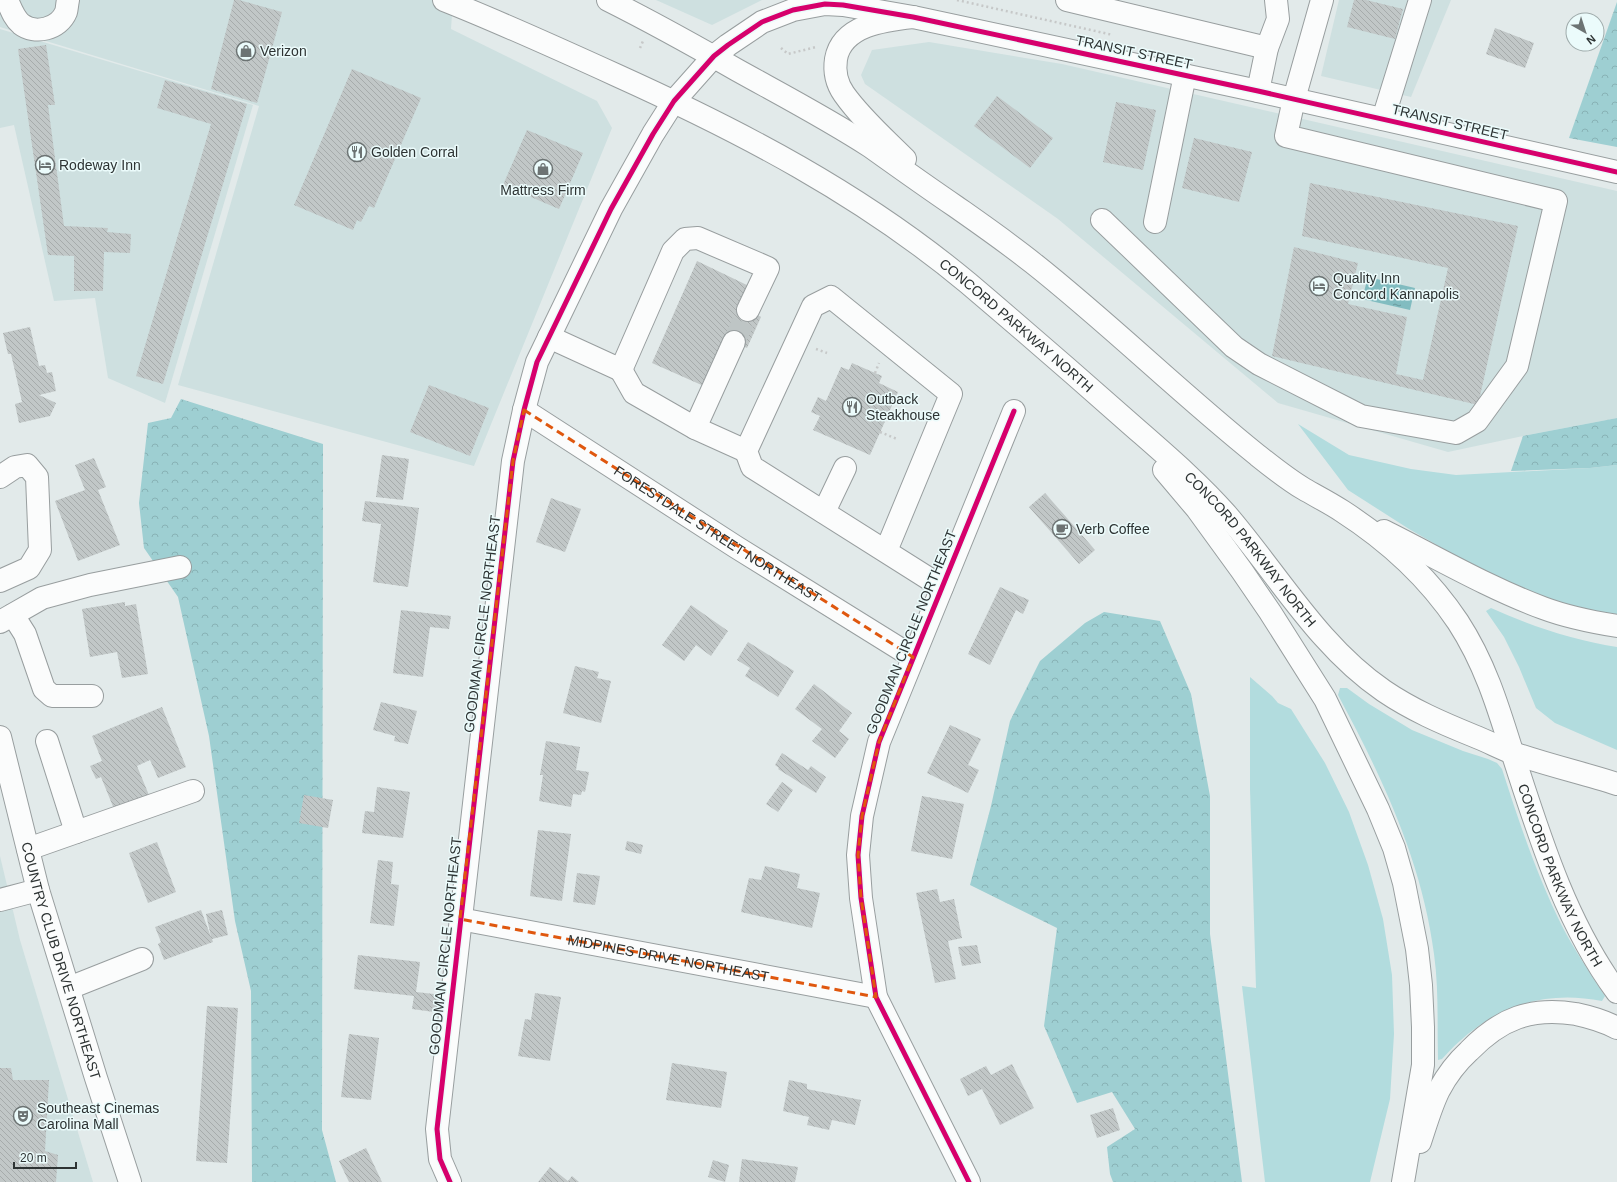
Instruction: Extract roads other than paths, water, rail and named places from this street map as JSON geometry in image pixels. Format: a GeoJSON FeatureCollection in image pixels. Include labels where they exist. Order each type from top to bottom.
{"type":"FeatureCollection","features":[{"type":"Feature","properties":{"kind":"main road"},"geometry":{"type":"LineString","coordinates":[[7,0],[12,13],[20,24],[29,29],[44,30],[57,24],[66,13],[68,0]]}},
{"type":"Feature","properties":{"kind":"main road","name":"CONCORD PARKWAY NORTH"},"geometry":{"type":"LineString","coordinates":[[444,0],[674,101],[773,152],[866,207],[922,247],[967,283],[1090,388],[1205,492],[1227,515],[1331,645],[1380,689],[1405,705],[1438,722],[1513,753],[1617,784]]}},
{"type":"Feature","properties":{"kind":"main road","name":"CONCORD PARKWAY NORTH"},"geometry":{"type":"LineString","coordinates":[[608,0],[666,30],[802,105],[868,146],[939,195],[1031,261],[1076,298],[1219,424],[1275,469],[1301,487],[1338,508],[1390,547],[1419,573],[1456,619],[1471,644],[1489,681],[1502,716],[1542,840],[1567,905],[1596,960],[1617,992]]}},
{"type":"Feature","properties":{"kind":"main road"},"geometry":{"type":"LineString","coordinates":[[1067,0],[1267,48]]}},
{"type":"Feature","properties":{"kind":"main road"},"geometry":{"type":"LineString","coordinates":[[1258,91],[1267,48],[1278,19],[1276,0]]}},
{"type":"Feature","properties":{"kind":"main road"},"geometry":{"type":"LineString","coordinates":[[1102,220],[1234,347],[1259,364],[1361,416],[1456,433],[1477,421],[1517,366],[1556,201],[1286,136],[1294,99],[1322,0]]}},
{"type":"Feature","properties":{"kind":"main road"},"geometry":{"type":"LineString","coordinates":[[1383,119],[1420,0]]}},
{"type":"Feature","properties":{"kind":"main road","name":"TRANSIT STREET"},"geometry":{"type":"LineString","coordinates":[[674,101],[714,56],[778,7],[825,4],[874,9],[913,17],[1258,91],[1617,172]]}},
{"type":"Feature","properties":{"kind":"main road"},"geometry":{"type":"LineString","coordinates":[[913,17],[881,21],[857,31],[842,44],[837,52],[834,68],[837,80],[844,94],[859,112],[939,195]]}},
{"type":"Feature","properties":{"kind":"main road"},"geometry":{"type":"LineString","coordinates":[[1155,222],[1185,75]]}},
{"type":"Feature","properties":{"kind":"main road","name":"GOODMAN CIRCLE NORTHEAST"},"geometry":{"type":"LineString","coordinates":[[450,1182],[440,1159],[437,1129],[513,461],[524,410],[537,362],[611,209],[642,152],[674,101]]}},
{"type":"Feature","properties":{"kind":"main road"},"geometry":{"type":"LineString","coordinates":[[621,370],[672,251],[685,239],[698,238],[768,268],[748,310]]}},
{"type":"Feature","properties":{"kind":"main road"},"geometry":{"type":"LineString","coordinates":[[746,451],[813,306],[831,297],[951,394],[886,550]]}},
{"type":"Feature","properties":{"kind":"main road"},"geometry":{"type":"LineString","coordinates":[[549,337],[621,370],[634,393],[695,428],[746,451],[752,467],[886,550],[942,587]]}},
{"type":"Feature","properties":{"kind":"main road"},"geometry":{"type":"LineString","coordinates":[[695,428],[734,342]]}},
{"type":"Feature","properties":{"kind":"main road"},"geometry":{"type":"LineString","coordinates":[[1090,388],[1156,460],[1192,503],[1270,612],[1325,699],[1378,809],[1394,848],[1404,883],[1416,942],[1421,985],[1423,1027],[1423,1065],[1403,1182]]}},
{"type":"Feature","properties":{"kind":"main road","name":"FORESTDALE STREET NORTHEAST"},"geometry":{"type":"LineString","coordinates":[[524,410],[736,547],[913,657]]}},
{"type":"Feature","properties":{"kind":"main road","name":"GOODMAN CIRCLE NORTHEAST"},"geometry":{"type":"LineString","coordinates":[[969,1182],[876,997],[861,898],[858,855],[862,816],[879,742],[1014,411]]}},
{"type":"Feature","properties":{"kind":"main road"},"geometry":{"type":"LineString","coordinates":[[0,477],[15,467],[27,465],[37,477],[40,550],[29,568],[0,582]]}},
{"type":"Feature","properties":{"kind":"main road"},"geometry":{"type":"LineString","coordinates":[[824,512],[845,468]]}},
{"type":"Feature","properties":{"kind":"main road"},"geometry":{"type":"LineString","coordinates":[[1338,508],[1511,594],[1544,608],[1566,615],[1617,626]]}},
{"type":"Feature","properties":{"kind":"main road"},"geometry":{"type":"LineString","coordinates":[[92,696],[52,696],[44,689],[25,634],[6,618],[42,598],[90,585],[180,567]]}},
{"type":"Feature","properties":{"kind":"main road","name":"COUNTRY CLUB DRIVE NORTHEAST"},"geometry":{"type":"LineString","coordinates":[[0,737],[38,890],[130,1182]]}},
{"type":"Feature","properties":{"kind":"main road"},"geometry":{"type":"LineString","coordinates":[[47,741],[76,832]]}},
{"type":"Feature","properties":{"kind":"main road"},"geometry":{"type":"LineString","coordinates":[[28,849],[193,791]]}},
{"type":"Feature","properties":{"kind":"main road"},"geometry":{"type":"LineString","coordinates":[[0,900],[38,890]]}},
{"type":"Feature","properties":{"kind":"main road","name":"MIDPINES DRIVE NORTHEAST"},"geometry":{"type":"LineString","coordinates":[[460,919],[876,997]]}},
{"type":"Feature","properties":{"kind":"main road"},"geometry":{"type":"LineString","coordinates":[[69,988],[142,959]]}},
{"type":"Feature","properties":{"kind":"main road"},"geometry":{"type":"LineString","coordinates":[[1407,1182],[1439,1090],[1450,1072],[1462,1057],[1493,1029],[1512,1019],[1531,1013],[1549,1011],[1590,1017],[1617,1028]]}},
{"type":"Feature","properties":{"kind":"water"},"geometry":{"type":"Polygon","coordinates":[[[1368,277],[1415,288],[1410,310],[1362,299],[1368,277]]]}},
{"type":"Feature","properties":{"kind":"tunnel"},"geometry":{"type":"LineString","coordinates":[[734,342],[748,310]]}},
{"type":"Feature","properties":{"kind":"place","name":"Verizon"},"geometry":{"type":"Point","coordinates":[246,51]}},
{"type":"Feature","properties":{"kind":"place","name":"Golden Corral"},"geometry":{"type":"Point","coordinates":[357,152]}},
{"type":"Feature","properties":{"kind":"place","name":"Rodeway Inn"},"geometry":{"type":"Point","coordinates":[45,165]}},
{"type":"Feature","properties":{"kind":"place","name":"Mattress Firm"},"geometry":{"type":"Point","coordinates":[543,169]}},
{"type":"Feature","properties":{"kind":"place","name":"Quality Inn Concord Kannapolis"},"geometry":{"type":"Point","coordinates":[1319,286]}},
{"type":"Feature","properties":{"kind":"place","name":"Outback Steakhouse"},"geometry":{"type":"Point","coordinates":[852,407]}},
{"type":"Feature","properties":{"kind":"place","name":"Verb Coffee"},"geometry":{"type":"Point","coordinates":[1062,529]}},
{"type":"Feature","properties":{"kind":"place","name":"Southeast Cinemas Carolina Mall"},"geometry":{"type":"Point","coordinates":[23,1116]}}]}
